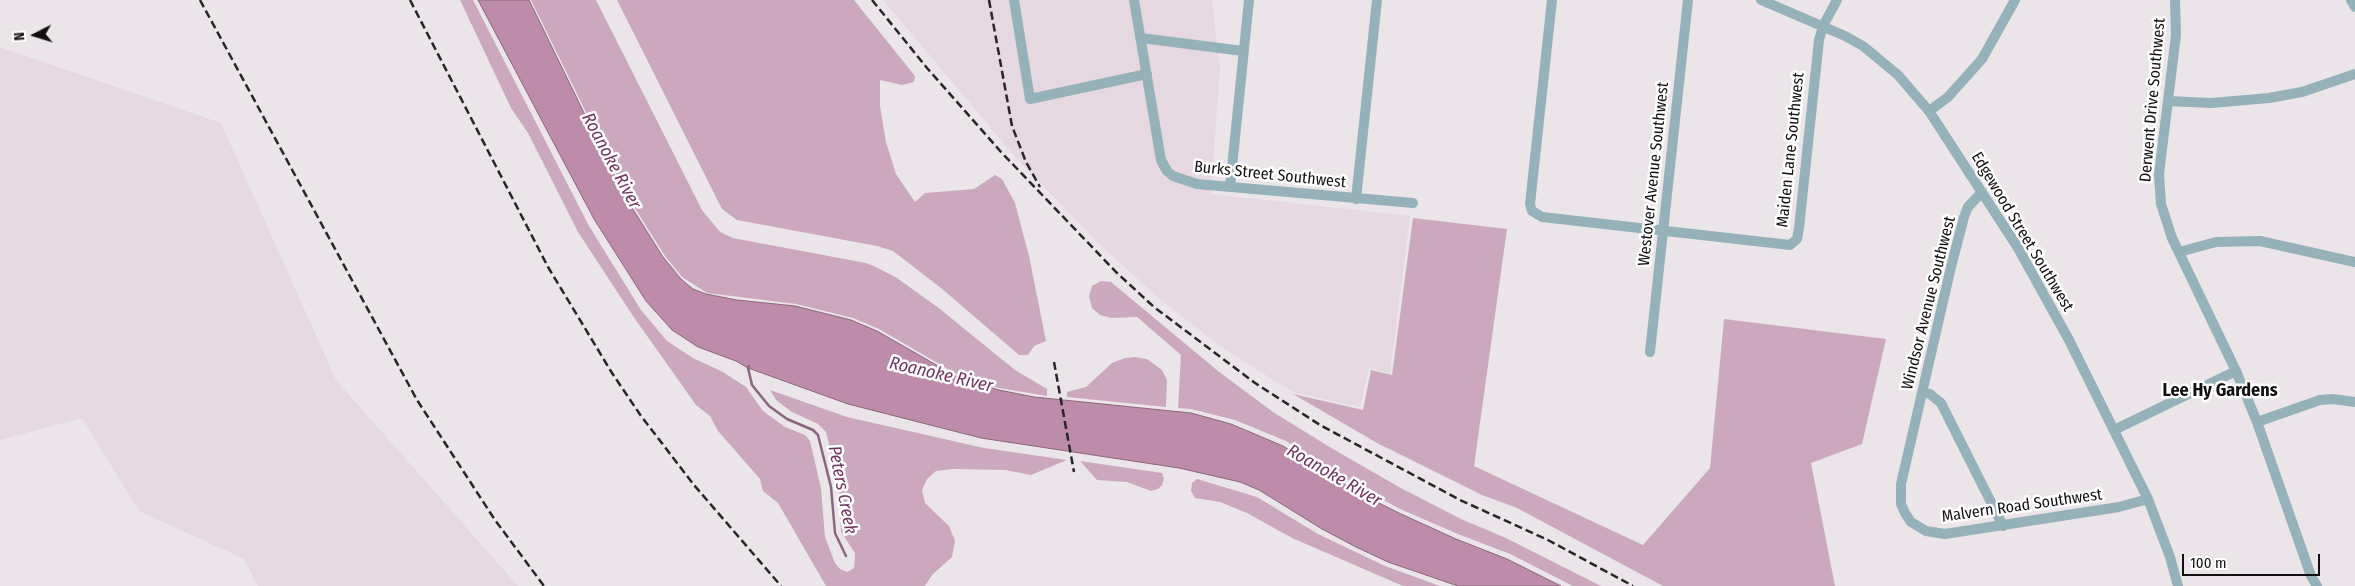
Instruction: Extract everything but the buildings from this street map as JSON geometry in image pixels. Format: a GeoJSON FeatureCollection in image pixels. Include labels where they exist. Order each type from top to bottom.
{"type":"FeatureCollection","features":[{"type":"Feature","properties":{"kind":"street"},"geometry":{"type":"LineString","coordinates":[[1014,0],[1030,99],[1147,74]]}},
{"type":"Feature","properties":{"kind":"street","name":"Burks Street Southwest"},"geometry":{"type":"LineString","coordinates":[[1134,0],[1161,160],[1167,171],[1181,180],[1230,187],[1412,203]]}},
{"type":"Feature","properties":{"kind":"street"},"geometry":{"type":"LineString","coordinates":[[1230,187],[1249,0]]}},
{"type":"Feature","properties":{"kind":"street"},"geometry":{"type":"LineString","coordinates":[[1356,198],[1377,0]]}},
{"type":"Feature","properties":{"kind":"street"},"geometry":{"type":"LineString","coordinates":[[1552,0],[1530,197],[1532,212],[1542,218],[1664,230]]}},
{"type":"Feature","properties":{"kind":"street","name":"Westover Avenue Southwest"},"geometry":{"type":"LineString","coordinates":[[1650,352],[1688,0]]}},
{"type":"Feature","properties":{"kind":"street","name":"Edgewood Street Southwest"},"geometry":{"type":"LineString","coordinates":[[1761,0],[1851,39],[1880,58],[1898,75],[1929,111],[2038,281],[2148,499],[2170,557],[2178,586]]}},
{"type":"Feature","properties":{"kind":"street","name":"Maiden Lane Southwest"},"geometry":{"type":"LineString","coordinates":[[1664,230],[1790,245],[1797,240],[1817,48],[1823,26],[1837,0]]}},
{"type":"Feature","properties":{"kind":"street"},"geometry":{"type":"LineString","coordinates":[[1929,111],[1948,97],[1982,59],[2015,0]]}},
{"type":"Feature","properties":{"kind":"street","name":"Derwent Drive Southwest"},"geometry":{"type":"LineString","coordinates":[[2175,0],[2176,35],[2159,187],[2165,218],[2179,252],[2236,371],[2257,422],[2317,586]]}},
{"type":"Feature","properties":{"kind":"street"},"geometry":{"type":"LineString","coordinates":[[2351,0],[2355,7]]}},
{"type":"Feature","properties":{"kind":"street"},"geometry":{"type":"LineString","coordinates":[[1141,38],[1243,51]]}},
{"type":"Feature","properties":{"kind":"street"},"geometry":{"type":"LineString","coordinates":[[2168,101],[2211,103],[2269,98],[2302,92],[2355,74]]}},
{"type":"Feature","properties":{"kind":"street","name":"Windsor Avenue Southwest"},"geometry":{"type":"LineString","coordinates":[[1915,426],[1964,217],[1968,207],[1982,192]]}},
{"type":"Feature","properties":{"kind":"street"},"geometry":{"type":"LineString","coordinates":[[2179,252],[2216,242],[2260,241],[2355,262]]}},
{"type":"Feature","properties":{"kind":"street"},"geometry":{"type":"LineString","coordinates":[[2114,430],[2236,371]]}},
{"type":"Feature","properties":{"kind":"street"},"geometry":{"type":"LineString","coordinates":[[1923,392],[1930,394],[1940,402],[2002,526]]}},
{"type":"Feature","properties":{"kind":"street"},"geometry":{"type":"LineString","coordinates":[[2257,422],[2320,400],[2333,399],[2355,402]]}},
{"type":"Feature","properties":{"kind":"street","name":"Malvern Road Southwest"},"geometry":{"type":"LineString","coordinates":[[1915,426],[1900,494],[1903,509],[1911,522],[1935,534],[2002,526],[2119,507],[2148,499]]}},
{"type":"Feature","properties":{"kind":"shaded area"},"geometry":{"type":"Polygon","coordinates":[[[460,0],[473,0],[589,226],[641,310],[667,341],[693,358],[723,372],[746,387],[763,411],[785,427],[805,435],[810,441],[821,488],[825,537],[835,563],[840,569],[847,572],[854,568],[855,553],[841,532],[839,484],[826,432],[818,424],[792,412],[776,400],[770,390],[847,417],[984,448],[1067,460],[1031,475],[1005,470],[953,469],[936,471],[927,479],[922,490],[925,503],[949,526],[955,541],[952,557],[932,575],[925,586],[826,586],[778,503],[763,491],[760,479],[718,431],[710,416],[696,405],[633,316],[578,232],[528,133],[511,108],[460,0]]]}},
{"type":"Feature","properties":{"kind":"shaded area"},"geometry":{"type":"Polygon","coordinates":[[[531,0],[596,0],[702,210],[720,232],[733,238],[866,263],[878,268],[897,278],[940,309],[1015,370],[1047,389],[1047,396],[999,388],[960,376],[879,329],[853,318],[796,304],[707,293],[682,277],[665,256],[626,194],[531,0]]]}},
{"type":"Feature","properties":{"kind":"shaded area"},"geometry":{"type":"Polygon","coordinates":[[[617,0],[854,0],[915,76],[914,82],[902,85],[880,80],[880,106],[886,142],[896,174],[915,202],[925,193],[974,189],[995,175],[1002,179],[1015,203],[1029,256],[1046,341],[1034,346],[1028,355],[1019,355],[941,288],[893,251],[877,246],[737,220],[722,209],[617,0]]]}},
{"type":"Feature","properties":{"kind":"shaded area"},"geometry":{"type":"Polygon","coordinates":[[[883,0],[1212,0],[1220,67],[1211,194],[1410,216],[1390,373],[1369,368],[1360,407],[1293,392],[1230,353],[1164,303],[1097,242],[1016,158],[883,0]]]}},
{"type":"Feature","properties":{"kind":"shaded area"},"geometry":{"type":"Polygon","coordinates":[[[0,47],[221,123],[336,380],[518,586],[258,586],[244,559],[139,511],[82,418],[0,440],[0,47]]]}},
{"type":"Feature","properties":{"kind":"shaded area"},"geometry":{"type":"Polygon","coordinates":[[[1413,218],[1507,229],[1474,466],[1643,545],[1710,468],[1724,319],[1886,339],[1862,444],[1811,463],[1835,586],[1663,586],[1517,508],[1482,495],[1377,443],[1293,394],[1363,410],[1371,370],[1392,375],[1413,218]]]}},
{"type":"Feature","properties":{"kind":"shaded area"},"geometry":{"type":"Polygon","coordinates":[[[1101,281],[1111,282],[1218,371],[1273,412],[1333,449],[1399,487],[1461,519],[1506,538],[1601,586],[1573,586],[1510,554],[1400,509],[1359,487],[1286,441],[1235,420],[1191,409],[1178,408],[1181,355],[1137,317],[1111,318],[1100,315],[1092,308],[1089,296],[1092,286],[1101,281]]]}},
{"type":"Feature","properties":{"kind":"shaded area"},"geometry":{"type":"Polygon","coordinates":[[[1125,358],[1147,359],[1162,370],[1167,380],[1166,407],[1067,397],[1067,392],[1086,387],[1112,363],[1125,358]]]}},
{"type":"Feature","properties":{"kind":"shaded area"},"geometry":{"type":"Polygon","coordinates":[[[1080,461],[1162,473],[1164,479],[1158,489],[1151,491],[1127,482],[1097,480],[1080,461]]]}},
{"type":"Feature","properties":{"kind":"shaded area"},"geometry":{"type":"Polygon","coordinates":[[[1197,479],[1257,497],[1318,534],[1385,566],[1440,586],[1403,586],[1292,538],[1247,513],[1220,502],[1195,498],[1191,491],[1192,483],[1197,479]]]}},
{"type":"Feature","properties":{"kind":"water","name":"Roanoke River"},"geometry":{"type":"Polygon","coordinates":[[[478,0],[529,0],[624,195],[663,257],[681,279],[693,289],[706,294],[737,300],[795,306],[851,320],[877,331],[959,378],[999,390],[1034,397],[1191,413],[1231,424],[1283,446],[1357,492],[1399,513],[1456,539],[1507,559],[1561,586],[1458,586],[1388,562],[1356,547],[1322,529],[1259,490],[1240,482],[1179,468],[981,438],[848,404],[748,368],[736,361],[698,347],[672,330],[646,301],[594,219],[478,0]]]}},
{"type":"Feature","properties":{"kind":"waterway","name":"Peters Creek"},"geometry":{"type":"LineString","coordinates":[[749,366],[752,385],[769,406],[787,419],[813,430],[818,435],[831,487],[835,533],[846,556]]}},
{"type":"Feature","properties":{"kind":"railway"},"geometry":{"type":"LineString","coordinates":[[200,0],[417,400],[495,520],[544,586]]}},
{"type":"Feature","properties":{"kind":"railway"},"geometry":{"type":"LineString","coordinates":[[410,0],[548,267],[612,373],[641,416],[694,485],[781,586]]}},
{"type":"Feature","properties":{"kind":"railway"},"geometry":{"type":"LineString","coordinates":[[872,0],[927,68],[1001,152],[1116,272],[1154,307],[1255,383],[1320,425],[1460,500],[1548,540],[1633,586]]}},
{"type":"Feature","properties":{"kind":"railway"},"geometry":{"type":"LineString","coordinates":[[989,0],[1012,126],[1026,162],[1040,187]]}},
{"type":"Feature","properties":{"kind":"railway"},"geometry":{"type":"LineString","coordinates":[[1054,362],[1074,472]]}},
{"type":"Feature","properties":{"kind":"district","name":"Lee Hy Gardens"},"geometry":{"type":"Point","coordinates":[2220,391]}}]}
